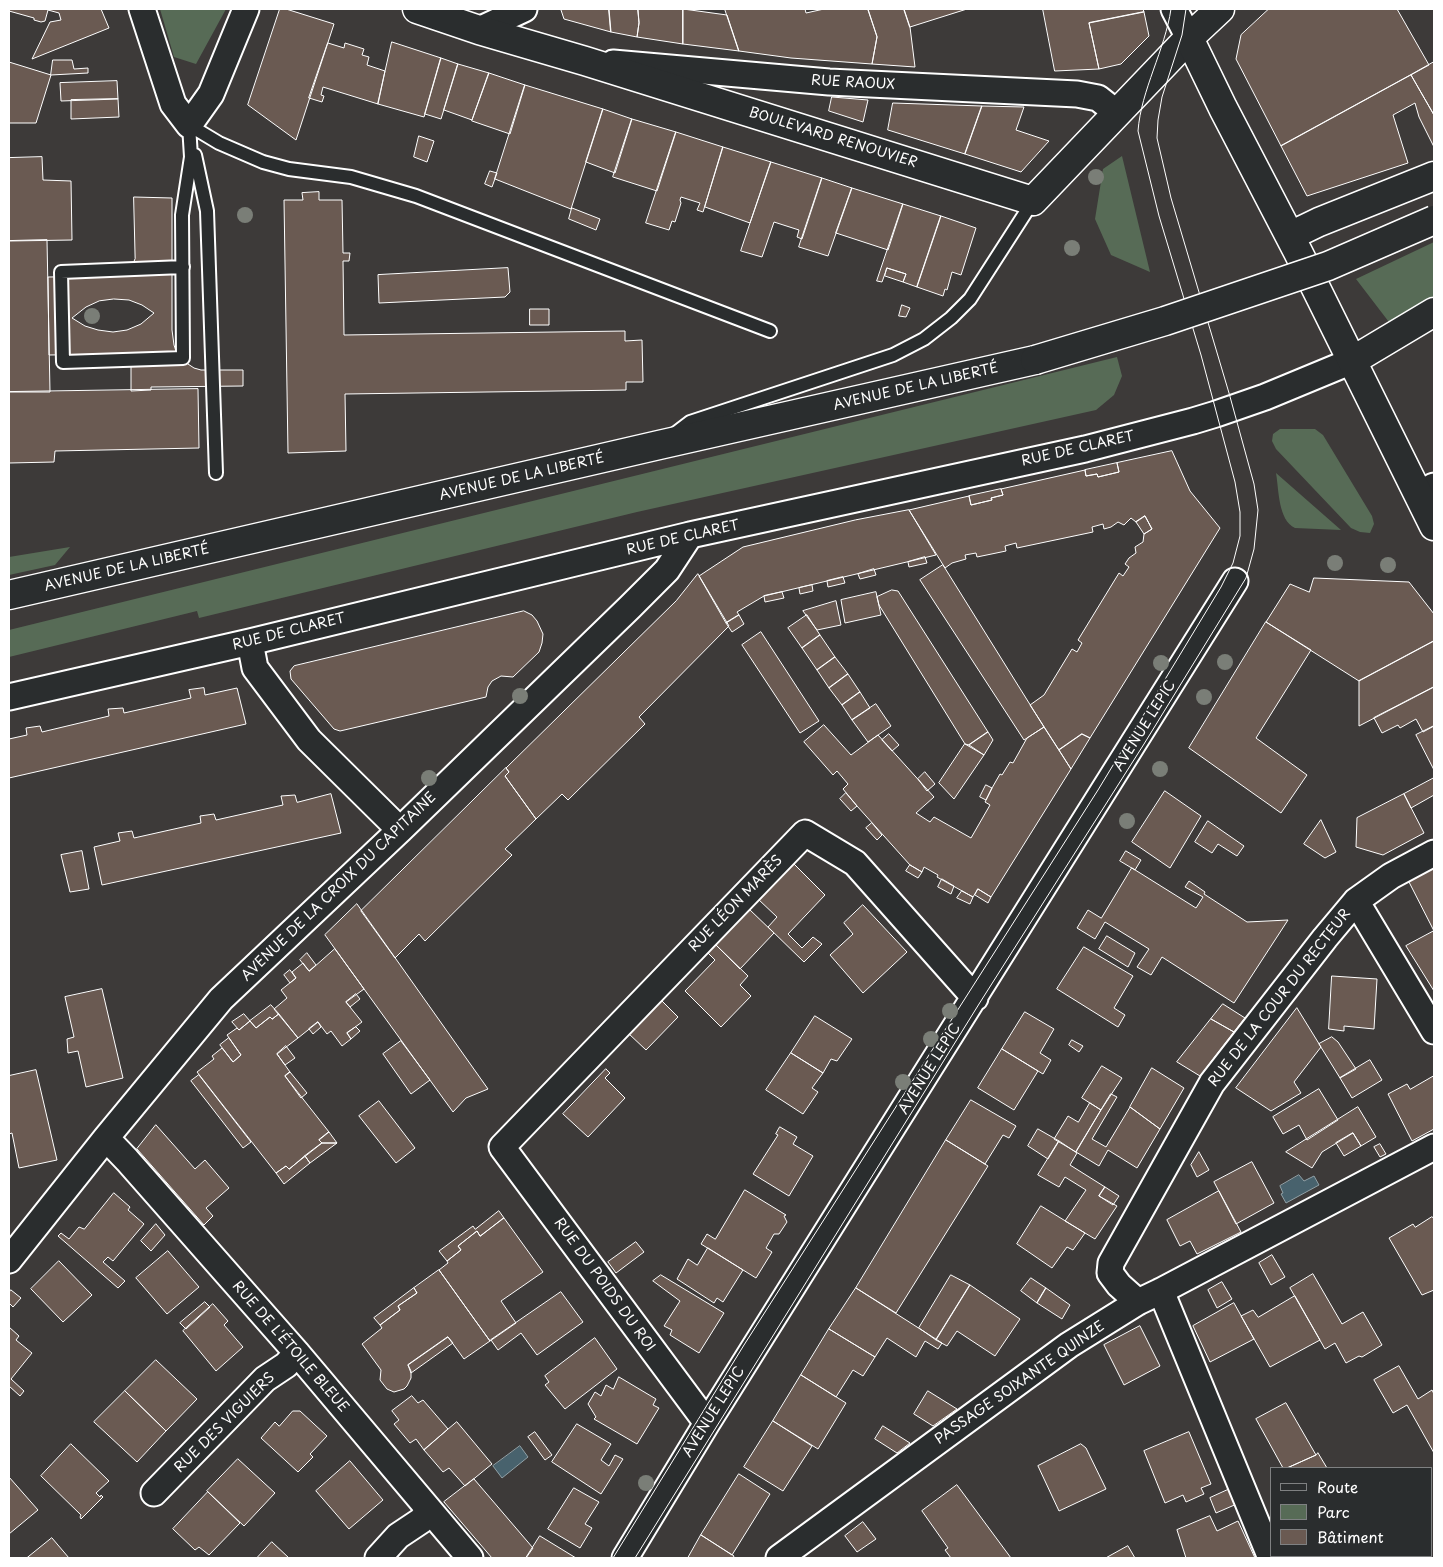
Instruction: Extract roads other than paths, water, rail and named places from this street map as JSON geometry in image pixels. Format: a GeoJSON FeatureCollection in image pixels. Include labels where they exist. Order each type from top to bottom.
{"type":"FeatureCollection","features":[{"type":"Feature","properties":{"kind":"main road","name":"BOULEVARD RENOUVIER"},"geometry":{"type":"LineString","coordinates":[[417,9],[479,30],[585,60],[1033,200]]}},
{"type":"Feature","properties":{"kind":"main road"},"geometry":{"type":"LineString","coordinates":[[1033,200],[1189,38],[1220,9]]}},
{"type":"Feature","properties":{"kind":"main road"},"geometry":{"type":"LineString","coordinates":[[1189,38],[1352,361],[1426,490],[1434,526]]}},
{"type":"Feature","properties":{"kind":"main road"},"geometry":{"type":"LineString","coordinates":[[1290,236],[1319,222],[1434,176]]}},
{"type":"Feature","properties":{"kind":"main road","name":"AVENUE DE LA LIBERTÉ"},"geometry":{"type":"LineString","coordinates":[[9,595],[1035,360],[1165,321],[1328,266],[1434,220]]}},
{"type":"Feature","properties":{"kind":"main road"},"geometry":{"type":"LineString","coordinates":[[1352,361],[1434,312]]}},
{"type":"Feature","properties":{"kind":"street"},"geometry":{"type":"LineString","coordinates":[[142,9],[173,104],[189,125],[211,94],[246,9]]}},
{"type":"Feature","properties":{"kind":"street"},"geometry":{"type":"LineString","coordinates":[[479,30],[524,9]]}},
{"type":"Feature","properties":{"kind":"street"},"geometry":{"type":"LineString","coordinates":[[1174,9],[1189,38]]}},
{"type":"Feature","properties":{"kind":"street","name":"RUE RAOUX"},"geometry":{"type":"LineString","coordinates":[[585,60],[829,82],[1077,94],[1098,98],[1117,113]]}},
{"type":"Feature","properties":{"kind":"street","name":"RUE DE CLARET"},"geometry":{"type":"LineString","coordinates":[[9,697],[250,642],[690,535],[1085,449],[1193,421],[1265,397],[1352,361]]}},
{"type":"Feature","properties":{"kind":"street","name":"AVENUE DE LA CROIX DU CAPITAINE"},"geometry":{"type":"LineString","coordinates":[[9,1260],[106,1138],[221,1000],[400,830],[660,577],[690,535]]}},
{"type":"Feature","properties":{"kind":"street","name":"AVENUE LEPIC"},"geometry":{"type":"LineString","coordinates":[[625,1558],[707,1423],[1236,581]]}},
{"type":"Feature","properties":{"kind":"street"},"geometry":{"type":"LineString","coordinates":[[250,642],[255,668],[309,740],[400,830]]}},
{"type":"Feature","properties":{"kind":"street","name":"RUE LÉON MARÈS"},"geometry":{"type":"LineString","coordinates":[[502,1147],[805,833],[855,863],[975,998]]}},
{"type":"Feature","properties":{"kind":"street","name":"RUE DE LA COUR DU RECTEUR"},"geometry":{"type":"LineString","coordinates":[[1138,1302],[1119,1285],[1110,1273],[1111,1263],[1212,1083],[1356,901],[1391,876],[1434,853]]}},
{"type":"Feature","properties":{"kind":"street"},"geometry":{"type":"LineString","coordinates":[[1356,901],[1434,1031]]}},
{"type":"Feature","properties":{"kind":"street","name":"RUE DE L'ÉTOILE BLEUE"},"geometry":{"type":"LineString","coordinates":[[106,1138],[297,1353],[470,1558]]}},
{"type":"Feature","properties":{"kind":"street","name":"RUE DU POIDS DU ROI"},"geometry":{"type":"LineString","coordinates":[[502,1147],[707,1423]]}},
{"type":"Feature","properties":{"kind":"street","name":"PASSAGE SOIXANTE QUINZE"},"geometry":{"type":"LineString","coordinates":[[779,1558],[1069,1345],[1138,1302],[1434,1147]]}},
{"type":"Feature","properties":{"kind":"street"},"geometry":{"type":"LineString","coordinates":[[1161,1291],[1270,1556]]}},
{"type":"Feature","properties":{"kind":"street","name":"RUE DES VIGUIERS"},"geometry":{"type":"LineString","coordinates":[[154,1494],[265,1379],[286,1365],[297,1353]]}},
{"type":"Feature","properties":{"kind":"street"},"geometry":{"type":"LineString","coordinates":[[378,1558],[398,1536],[422,1520],[428,1509]]}},
{"type":"Feature","properties":{"kind":"lane"},"geometry":{"type":"LineString","coordinates":[[189,125],[207,211],[216,473]]}},
{"type":"Feature","properties":{"kind":"lane"},"geometry":{"type":"LineString","coordinates":[[183,268],[61,272],[63,362],[183,358],[183,268],[182,215],[191,157],[189,125]]}},
{"type":"Feature","properties":{"kind":"lane"},"geometry":{"type":"LineString","coordinates":[[189,125],[219,143],[263,162],[289,169],[351,177],[416,196],[770,331]]}},
{"type":"Feature","properties":{"kind":"lane"},"geometry":{"type":"LineString","coordinates":[[659,445],[690,422],[893,355],[924,338],[951,318],[970,299],[1033,200]]}},
{"type":"Feature","properties":{"kind":"water"},"geometry":{"type":"Polygon","coordinates":[[[1299,1175],[1304,1181],[1314,1176],[1319,1185],[1286,1203],[1281,1194],[1283,1193],[1280,1186],[1299,1175]]]}},
{"type":"Feature","properties":{"kind":"water"},"geometry":{"type":"Polygon","coordinates":[[[520,1446],[528,1457],[502,1478],[493,1466],[520,1446]]]}},
{"type":"Feature","properties":{"kind":"tram line"},"geometry":{"type":"LineString","coordinates":[[613,1558],[744,1345],[1098,790],[1221,587],[1233,563],[1240,536],[1240,512],[1235,482],[1201,355],[1159,216],[1138,131],[1148,85],[1164,40],[1171,9]]}},
{"type":"Feature","properties":{"kind":"tram line"},"geometry":{"type":"LineString","coordinates":[[635,1558],[1246,578],[1254,549],[1258,510],[1254,484],[1171,198],[1157,138],[1162,97],[1182,35],[1186,9]]}}]}
